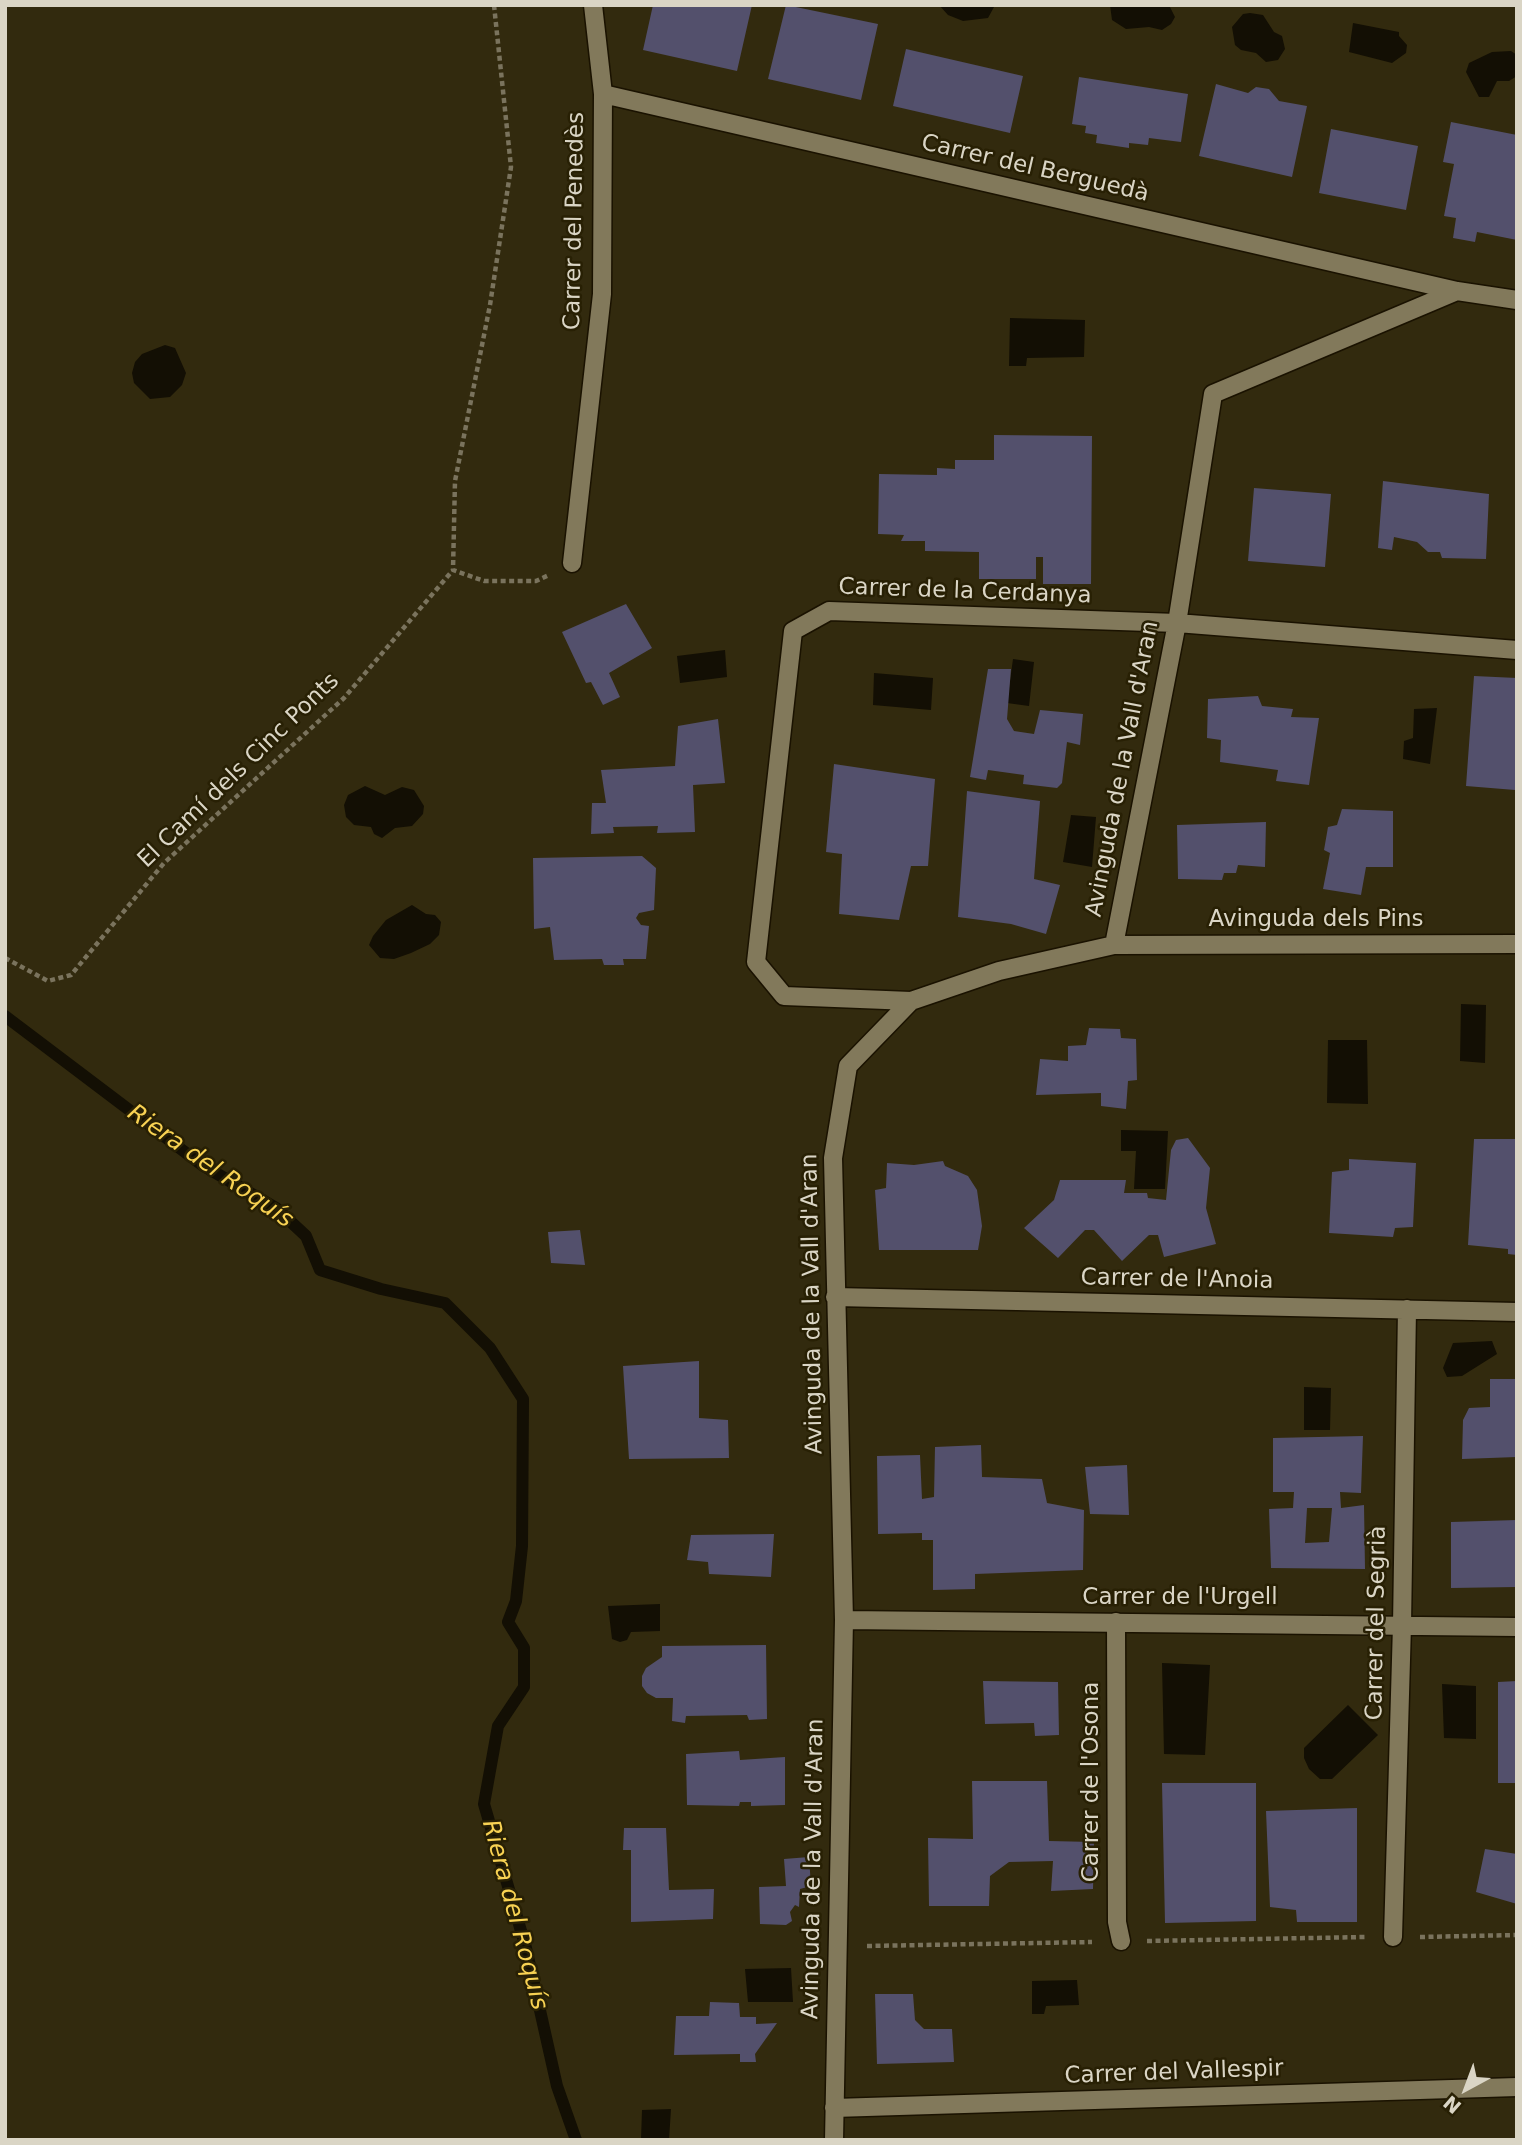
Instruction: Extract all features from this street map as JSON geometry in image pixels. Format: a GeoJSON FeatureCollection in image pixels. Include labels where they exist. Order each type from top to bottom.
{"type":"FeatureCollection","features":[{"type":"Feature","properties":{"kind":"street","name":"Carrer del Penedès"},"geometry":{"type":"LineString","coordinates":[[572,563],[602,294],[603,94],[593,5]]}},
{"type":"Feature","properties":{"kind":"street","name":"Carrer del Berguedà"},"geometry":{"type":"LineString","coordinates":[[603,94],[1457,291]]}},
{"type":"Feature","properties":{"kind":"street"},"geometry":{"type":"LineString","coordinates":[[1457,291],[1517,300]]}},
{"type":"Feature","properties":{"kind":"street","name":"Avinguda de la Vall d'Aran"},"geometry":{"type":"LineString","coordinates":[[834,2140],[844,1620],[833,1158],[848,1066],[911,1002],[999,971],[1114,945],[1177,623],[1213,394],[1457,291]]}},
{"type":"Feature","properties":{"kind":"street","name":"Carrer de la Cerdanya"},"geometry":{"type":"LineString","coordinates":[[911,1002],[784,996],[756,962],[793,631],[829,611],[1177,623],[1517,650]]}},
{"type":"Feature","properties":{"kind":"street","name":"Avinguda dels Pins"},"geometry":{"type":"LineString","coordinates":[[1114,945],[1517,944]]}},
{"type":"Feature","properties":{"kind":"street","name":"Carrer de l'Anoia"},"geometry":{"type":"LineString","coordinates":[[835,1297],[1517,1312]]}},
{"type":"Feature","properties":{"kind":"street","name":"Carrer del Segrià"},"geometry":{"type":"LineString","coordinates":[[1393,1937],[1402,1625],[1406,1309]]}},
{"type":"Feature","properties":{"kind":"street","name":"Carrer de l'Urgell"},"geometry":{"type":"LineString","coordinates":[[844,1620],[1517,1628]]}},
{"type":"Feature","properties":{"kind":"street","name":"Carrer de l'Osona"},"geometry":{"type":"LineString","coordinates":[[1116,1622],[1117,1922],[1121,1941]]}},
{"type":"Feature","properties":{"kind":"street","name":"Carrer del Vallespir"},"geometry":{"type":"LineString","coordinates":[[834,2108],[1517,2087]]}},
{"type":"Feature","properties":{"kind":"path"},"geometry":{"type":"LineString","coordinates":[[494,5],[511,167],[490,305],[455,481],[453,570],[484,581],[536,581],[572,563]]}},
{"type":"Feature","properties":{"kind":"path","name":"El Camí dels Cinc Ponts"},"geometry":{"type":"LineString","coordinates":[[5,958],[48,981],[71,975],[164,863],[344,698],[453,570]]}},
{"type":"Feature","properties":{"kind":"path"},"geometry":{"type":"LineString","coordinates":[[837,1946],[1517,1935]]}},
{"type":"Feature","properties":{"kind":"shaded area"},"geometry":{"type":"Polygon","coordinates":[[[939,5],[994,7],[988,18],[963,21],[948,15],[939,5]]]}},
{"type":"Feature","properties":{"kind":"shaded area"},"geometry":{"type":"Polygon","coordinates":[[[1110,5],[1169,5],[1175,17],[1171,24],[1162,30],[1149,27],[1126,29],[1112,20],[1110,5]]]}},
{"type":"Feature","properties":{"kind":"shaded area"},"geometry":{"type":"Polygon","coordinates":[[[1243,14],[1263,15],[1274,32],[1282,36],[1285,49],[1278,60],[1266,62],[1256,53],[1241,50],[1235,45],[1232,27],[1243,14]]]}},
{"type":"Feature","properties":{"kind":"shaded area"},"geometry":{"type":"Polygon","coordinates":[[[1353,23],[1399,32],[1407,45],[1406,53],[1392,63],[1349,52],[1353,23]]]}},
{"type":"Feature","properties":{"kind":"shaded area"},"geometry":{"type":"Polygon","coordinates":[[[1511,51],[1517,55],[1517,76],[1509,81],[1497,81],[1489,97],[1479,97],[1466,72],[1469,63],[1492,52],[1511,51]]]}},
{"type":"Feature","properties":{"kind":"shaded area"},"geometry":{"type":"Polygon","coordinates":[[[1010,318],[1085,320],[1084,357],[1027,358],[1026,366],[1009,366],[1010,318]]]}},
{"type":"Feature","properties":{"kind":"shaded area"},"geometry":{"type":"Polygon","coordinates":[[[165,345],[175,348],[186,373],[182,385],[170,397],[150,399],[134,383],[132,373],[135,362],[142,354],[165,345]]]}},
{"type":"Feature","properties":{"kind":"shaded area"},"geometry":{"type":"Polygon","coordinates":[[[725,650],[727,677],[680,683],[677,656],[725,650]]]}},
{"type":"Feature","properties":{"kind":"shaded area"},"geometry":{"type":"Polygon","coordinates":[[[1013,659],[1034,662],[1029,706],[1007,703],[1013,659]]]}},
{"type":"Feature","properties":{"kind":"shaded area"},"geometry":{"type":"Polygon","coordinates":[[[874,673],[933,678],[931,710],[873,705],[874,673]]]}},
{"type":"Feature","properties":{"kind":"shaded area"},"geometry":{"type":"Polygon","coordinates":[[[1437,708],[1430,764],[1403,759],[1404,741],[1413,738],[1414,709],[1437,708]]]}},
{"type":"Feature","properties":{"kind":"shaded area"},"geometry":{"type":"Polygon","coordinates":[[[365,786],[385,795],[402,787],[414,790],[424,806],[423,814],[412,826],[395,828],[382,838],[374,834],[371,827],[354,825],[346,817],[344,805],[348,795],[365,786]]]}},
{"type":"Feature","properties":{"kind":"shaded area"},"geometry":{"type":"Polygon","coordinates":[[[1071,815],[1096,817],[1092,867],[1063,862],[1071,815]]]}},
{"type":"Feature","properties":{"kind":"shaded area"},"geometry":{"type":"Polygon","coordinates":[[[412,905],[426,914],[435,915],[441,922],[439,935],[430,944],[411,953],[394,959],[380,958],[369,945],[373,936],[386,920],[412,905]]]}},
{"type":"Feature","properties":{"kind":"shaded area"},"geometry":{"type":"Polygon","coordinates":[[[1461,1004],[1486,1005],[1485,1063],[1460,1061],[1461,1004]]]}},
{"type":"Feature","properties":{"kind":"shaded area"},"geometry":{"type":"Polygon","coordinates":[[[1328,1040],[1367,1040],[1368,1104],[1327,1103],[1328,1040]]]}},
{"type":"Feature","properties":{"kind":"shaded area"},"geometry":{"type":"Polygon","coordinates":[[[1121,1130],[1168,1131],[1165,1189],[1134,1189],[1136,1151],[1121,1151],[1121,1130]]]}},
{"type":"Feature","properties":{"kind":"shaded area"},"geometry":{"type":"Polygon","coordinates":[[[1492,1341],[1497,1354],[1462,1376],[1447,1377],[1443,1368],[1453,1343],[1492,1341]]]}},
{"type":"Feature","properties":{"kind":"shaded area"},"geometry":{"type":"Polygon","coordinates":[[[1304,1387],[1331,1388],[1330,1430],[1304,1430],[1304,1387]]]}},
{"type":"Feature","properties":{"kind":"shaded area"},"geometry":{"type":"Polygon","coordinates":[[[660,1604],[660,1631],[631,1632],[627,1640],[620,1642],[612,1639],[608,1606],[660,1604]]]}},
{"type":"Feature","properties":{"kind":"shaded area"},"geometry":{"type":"Polygon","coordinates":[[[1162,1663],[1210,1665],[1205,1755],[1164,1754],[1162,1663]]]}},
{"type":"Feature","properties":{"kind":"shaded area"},"geometry":{"type":"Polygon","coordinates":[[[1442,1684],[1476,1686],[1476,1739],[1444,1738],[1442,1684]]]}},
{"type":"Feature","properties":{"kind":"shaded area"},"geometry":{"type":"Polygon","coordinates":[[[1348,1705],[1378,1735],[1332,1779],[1320,1779],[1309,1769],[1304,1758],[1304,1748],[1348,1705]]]}},
{"type":"Feature","properties":{"kind":"shaded area"},"geometry":{"type":"Polygon","coordinates":[[[791,1968],[793,2002],[748,2002],[745,1969],[791,1968]]]}},
{"type":"Feature","properties":{"kind":"shaded area"},"geometry":{"type":"Polygon","coordinates":[[[1077,1980],[1079,2005],[1046,2006],[1044,2014],[1032,2014],[1032,1981],[1077,1980]]]}},
{"type":"Feature","properties":{"kind":"shaded area"},"geometry":{"type":"Polygon","coordinates":[[[671,2109],[669,2140],[641,2140],[642,2110],[671,2109]]]}},
{"type":"Feature","properties":{"kind":"building"},"geometry":{"type":"Polygon","coordinates":[[[653,5],[752,5],[737,71],[643,50],[653,5]]]}},
{"type":"Feature","properties":{"kind":"building"},"geometry":{"type":"Polygon","coordinates":[[[786,5],[878,24],[861,100],[768,79],[786,5]]]}},
{"type":"Feature","properties":{"kind":"building"},"geometry":{"type":"Polygon","coordinates":[[[906,49],[1023,76],[1010,133],[893,106],[906,49]]]}},
{"type":"Feature","properties":{"kind":"building"},"geometry":{"type":"Polygon","coordinates":[[[1079,77],[1188,94],[1181,142],[1149,138],[1148,145],[1129,143],[1129,148],[1096,143],[1097,135],[1085,133],[1086,126],[1072,124],[1079,77]]]}},
{"type":"Feature","properties":{"kind":"building"},"geometry":{"type":"Polygon","coordinates":[[[1216,84],[1248,93],[1256,87],[1269,89],[1279,101],[1307,106],[1292,177],[1199,156],[1216,84]]]}},
{"type":"Feature","properties":{"kind":"building"},"geometry":{"type":"Polygon","coordinates":[[[1451,122],[1517,135],[1517,240],[1477,232],[1475,242],[1453,238],[1456,218],[1444,216],[1454,164],[1443,162],[1451,122]]]}},
{"type":"Feature","properties":{"kind":"building"},"geometry":{"type":"Polygon","coordinates":[[[1331,129],[1418,146],[1406,210],[1319,193],[1331,129]]]}},
{"type":"Feature","properties":{"kind":"building"},"geometry":{"type":"Polygon","coordinates":[[[994,435],[1092,436],[1091,584],[1043,584],[1043,557],[1036,557],[1036,579],[979,579],[979,552],[925,551],[925,541],[901,541],[904,535],[878,534],[879,474],[937,475],[937,468],[955,469],[955,460],[994,460],[994,435]]]}},
{"type":"Feature","properties":{"kind":"building"},"geometry":{"type":"Polygon","coordinates":[[[1383,481],[1489,494],[1486,559],[1442,558],[1440,552],[1428,552],[1417,542],[1394,537],[1392,550],[1378,548],[1383,481]]]}},
{"type":"Feature","properties":{"kind":"building"},"geometry":{"type":"Polygon","coordinates":[[[1254,488],[1331,494],[1325,567],[1248,561],[1254,488]]]}},
{"type":"Feature","properties":{"kind":"building"},"geometry":{"type":"Polygon","coordinates":[[[626,604],[652,648],[609,673],[620,697],[603,705],[591,682],[586,683],[562,632],[626,604]]]}},
{"type":"Feature","properties":{"kind":"building"},"geometry":{"type":"Polygon","coordinates":[[[988,669],[1011,669],[1007,719],[1014,731],[1034,734],[1040,710],[1083,714],[1080,745],[1067,742],[1062,783],[1057,788],[1023,784],[1024,775],[988,770],[986,780],[970,777],[988,669]]]}},
{"type":"Feature","properties":{"kind":"building"},"geometry":{"type":"Polygon","coordinates":[[[1474,676],[1517,678],[1515,790],[1466,786],[1474,676]]]}},
{"type":"Feature","properties":{"kind":"building"},"geometry":{"type":"Polygon","coordinates":[[[1258,696],[1262,706],[1293,709],[1291,717],[1319,718],[1309,785],[1276,781],[1278,770],[1220,762],[1221,740],[1207,738],[1208,699],[1258,696]]]}},
{"type":"Feature","properties":{"kind":"building"},"geometry":{"type":"Polygon","coordinates":[[[718,719],[725,783],[693,785],[695,832],[657,833],[658,826],[613,827],[614,833],[591,834],[592,803],[606,803],[601,770],[675,766],[678,726],[718,719]]]}},
{"type":"Feature","properties":{"kind":"building"},"geometry":{"type":"Polygon","coordinates":[[[834,764],[935,779],[928,866],[911,866],[899,920],[839,914],[842,854],[826,852],[834,764]]]}},
{"type":"Feature","properties":{"kind":"building"},"geometry":{"type":"Polygon","coordinates":[[[967,791],[1040,801],[1034,879],[1060,885],[1046,934],[1011,924],[958,917],[967,791]]]}},
{"type":"Feature","properties":{"kind":"building"},"geometry":{"type":"Polygon","coordinates":[[[1342,809],[1393,811],[1393,867],[1366,867],[1361,895],[1323,889],[1330,853],[1324,850],[1328,827],[1337,825],[1342,809]]]}},
{"type":"Feature","properties":{"kind":"building"},"geometry":{"type":"Polygon","coordinates":[[[1266,822],[1265,867],[1238,865],[1236,873],[1224,873],[1222,880],[1178,879],[1177,825],[1266,822]]]}},
{"type":"Feature","properties":{"kind":"building"},"geometry":{"type":"Polygon","coordinates":[[[642,856],[656,868],[654,910],[639,913],[636,918],[641,925],[649,926],[646,959],[623,959],[624,965],[604,965],[602,959],[554,960],[550,927],[534,929],[533,858],[642,856]]]}},
{"type":"Feature","properties":{"kind":"building"},"geometry":{"type":"Polygon","coordinates":[[[1089,1028],[1120,1029],[1121,1038],[1136,1039],[1137,1080],[1128,1081],[1126,1109],[1101,1106],[1101,1093],[1036,1095],[1040,1059],[1068,1061],[1068,1046],[1086,1045],[1089,1028]]]}},
{"type":"Feature","properties":{"kind":"building"},"geometry":{"type":"Polygon","coordinates":[[[1188,1138],[1210,1168],[1206,1208],[1216,1244],[1164,1257],[1158,1235],[1149,1235],[1122,1261],[1094,1230],[1085,1230],[1058,1258],[1024,1228],[1054,1200],[1060,1180],[1126,1180],[1124,1193],[1147,1193],[1148,1198],[1166,1200],[1171,1150],[1176,1140],[1188,1138]]]}},
{"type":"Feature","properties":{"kind":"building"},"geometry":{"type":"Polygon","coordinates":[[[1474,1139],[1517,1139],[1517,1255],[1508,1254],[1508,1249],[1468,1245],[1474,1139]]]}},
{"type":"Feature","properties":{"kind":"building"},"geometry":{"type":"Polygon","coordinates":[[[1349,1159],[1416,1163],[1413,1227],[1395,1228],[1393,1237],[1329,1233],[1332,1172],[1349,1170],[1349,1159]]]}},
{"type":"Feature","properties":{"kind":"building"},"geometry":{"type":"Polygon","coordinates":[[[943,1161],[945,1166],[968,1176],[977,1190],[982,1226],[978,1250],[879,1250],[875,1190],[886,1188],[887,1163],[914,1165],[943,1161]]]}},
{"type":"Feature","properties":{"kind":"building"},"geometry":{"type":"Polygon","coordinates":[[[580,1230],[585,1265],[551,1263],[548,1232],[580,1230]]]}},
{"type":"Feature","properties":{"kind":"building"},"geometry":{"type":"Polygon","coordinates":[[[699,1361],[699,1418],[728,1420],[729,1458],[629,1459],[623,1366],[699,1361]]]}},
{"type":"Feature","properties":{"kind":"building"},"geometry":{"type":"Polygon","coordinates":[[[1490,1379],[1517,1379],[1517,1457],[1462,1459],[1463,1420],[1469,1408],[1490,1407],[1490,1379]]]}},
{"type":"Feature","properties":{"kind":"building"},"geometry":{"type":"Polygon","coordinates":[[[1363,1436],[1361,1493],[1340,1492],[1341,1508],[1364,1505],[1365,1569],[1271,1568],[1269,1509],[1293,1508],[1294,1492],[1273,1492],[1273,1438],[1363,1436]],[[1307,1508],[1305,1543],[1329,1542],[1332,1508],[1307,1508]]]}},
{"type":"Feature","properties":{"kind":"building"},"geometry":{"type":"Polygon","coordinates":[[[981,1445],[982,1477],[1042,1479],[1047,1503],[1084,1510],[1083,1570],[975,1574],[975,1589],[933,1590],[933,1540],[922,1540],[922,1533],[878,1534],[877,1456],[920,1455],[922,1499],[934,1497],[935,1447],[981,1445]]]}},
{"type":"Feature","properties":{"kind":"building"},"geometry":{"type":"Polygon","coordinates":[[[1127,1465],[1129,1515],[1090,1514],[1085,1467],[1127,1465]]]}},
{"type":"Feature","properties":{"kind":"building"},"geometry":{"type":"Polygon","coordinates":[[[1517,1520],[1517,1587],[1451,1588],[1451,1522],[1517,1520]]]}},
{"type":"Feature","properties":{"kind":"building"},"geometry":{"type":"Polygon","coordinates":[[[774,1534],[771,1577],[709,1574],[708,1562],[687,1560],[691,1535],[774,1534]]]}},
{"type":"Feature","properties":{"kind":"building"},"geometry":{"type":"Polygon","coordinates":[[[766,1645],[767,1719],[749,1720],[747,1715],[686,1716],[685,1723],[672,1721],[673,1698],[656,1698],[642,1686],[642,1676],[646,1668],[662,1657],[662,1646],[766,1645]]]}},
{"type":"Feature","properties":{"kind":"building"},"geometry":{"type":"Polygon","coordinates":[[[983,1681],[1058,1682],[1059,1735],[1035,1736],[1034,1723],[985,1724],[983,1681]]]}},
{"type":"Feature","properties":{"kind":"building"},"geometry":{"type":"Polygon","coordinates":[[[1517,1681],[1517,1783],[1498,1783],[1498,1682],[1517,1681]]]}},
{"type":"Feature","properties":{"kind":"building"},"geometry":{"type":"Polygon","coordinates":[[[739,1751],[740,1760],[785,1757],[785,1805],[751,1806],[751,1802],[740,1802],[739,1806],[687,1805],[686,1754],[739,1751]]]}},
{"type":"Feature","properties":{"kind":"building"},"geometry":{"type":"Polygon","coordinates":[[[972,1781],[1047,1781],[1049,1841],[1094,1842],[1093,1889],[1051,1891],[1053,1861],[1009,1862],[990,1876],[989,1906],[929,1906],[928,1838],[973,1839],[972,1781]]]}},
{"type":"Feature","properties":{"kind":"building"},"geometry":{"type":"Polygon","coordinates":[[[1162,1783],[1256,1783],[1256,1921],[1165,1923],[1162,1783]]]}},
{"type":"Feature","properties":{"kind":"building"},"geometry":{"type":"Polygon","coordinates":[[[1357,1808],[1357,1922],[1297,1922],[1296,1910],[1270,1907],[1266,1811],[1357,1808]]]}},
{"type":"Feature","properties":{"kind":"building"},"geometry":{"type":"Polygon","coordinates":[[[624,1828],[666,1828],[669,1890],[714,1889],[713,1919],[631,1922],[631,1850],[623,1850],[624,1828]]]}},
{"type":"Feature","properties":{"kind":"building"},"geometry":{"type":"Polygon","coordinates":[[[1485,1849],[1517,1854],[1517,1904],[1476,1892],[1485,1849]]]}},
{"type":"Feature","properties":{"kind":"building"},"geometry":{"type":"Polygon","coordinates":[[[809,1857],[811,1886],[800,1889],[799,1907],[795,1905],[790,1912],[792,1921],[786,1925],[760,1924],[759,1887],[786,1886],[784,1859],[809,1857]]]}},
{"type":"Feature","properties":{"kind":"building"},"geometry":{"type":"Polygon","coordinates":[[[875,1994],[913,1994],[915,2020],[924,2029],[952,2029],[954,2062],[877,2064],[875,1994]]]}},
{"type":"Feature","properties":{"kind":"building"},"geometry":{"type":"Polygon","coordinates":[[[710,2002],[739,2003],[740,2017],[756,2017],[756,2024],[777,2023],[755,2054],[756,2062],[740,2062],[740,2054],[674,2055],[676,2016],[709,2016],[710,2002]]]}},
{"type":"Feature","properties":{"kind":"waterway","name":"Riera del Roquís"},"geometry":{"type":"LineString","coordinates":[[5,1016],[202,1165],[276,1208],[306,1236],[320,1270],[381,1289],[445,1303],[490,1348],[523,1399],[522,1546],[516,1601],[508,1622],[524,1648],[524,1687],[498,1726],[484,1804],[526,1948],[557,2086],[576,2140]]}}]}
